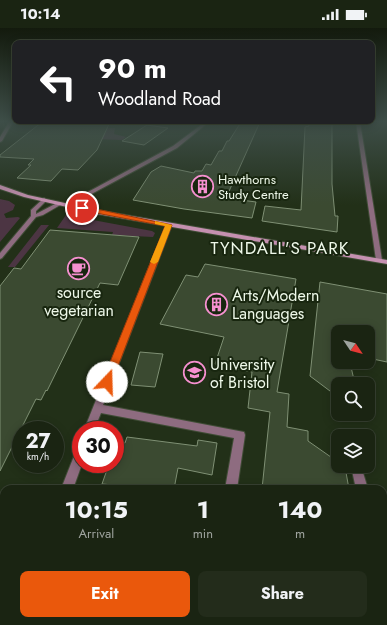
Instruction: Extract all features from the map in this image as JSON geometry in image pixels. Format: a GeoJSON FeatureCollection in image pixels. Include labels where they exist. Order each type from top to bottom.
{"type":"FeatureCollection","features":[{"type":"Feature","properties":{"kind":"street"},"geometry":{"type":"LineString","coordinates":[[67,205],[170,150]]}},
{"type":"Feature","properties":{"kind":"street"},"geometry":{"type":"LineString","coordinates":[[362,150],[378,260]]}},
{"type":"Feature","properties":{"kind":"street"},"geometry":{"type":"LineString","coordinates":[[0,187],[59,204],[169,225],[387,262]]}},
{"type":"Feature","properties":{"kind":"street"},"geometry":{"type":"LineString","coordinates":[[34,216],[33,211],[44,200]]}},
{"type":"Feature","properties":{"kind":"street"},"geometry":{"type":"LineString","coordinates":[[0,257],[34,216],[59,204]]}},
{"type":"Feature","properties":{"kind":"street"},"geometry":{"type":"LineString","coordinates":[[92,421],[169,225]]}},
{"type":"Feature","properties":{"kind":"street"},"geometry":{"type":"LineString","coordinates":[[97,408],[240,435],[232,485]]}},
{"type":"Feature","properties":{"kind":"street"},"geometry":{"type":"LineString","coordinates":[[68,485],[73,473]]}},
{"type":"Feature","properties":{"kind":"street"},"geometry":{"type":"LineString","coordinates":[[358,473],[361,485]]}},
{"type":"Feature","properties":{"kind":"shaded area"},"geometry":{"type":"Polygon","coordinates":[[[0,199],[9,201],[15,205],[13,210],[4,214],[6,218],[20,218],[0,242],[0,199]]]}},
{"type":"Feature","properties":{"kind":"shaded area"},"geometry":{"type":"Polygon","coordinates":[[[66,215],[152,231],[155,233],[153,237],[112,235],[113,232],[57,228],[66,215]]]}},
{"type":"Feature","properties":{"kind":"shaded area"},"geometry":{"type":"Polygon","coordinates":[[[41,225],[49,225],[15,267],[8,267],[41,225]]]}},
{"type":"Feature","properties":{"kind":"building"},"geometry":{"type":"Polygon","coordinates":[[[7,150],[97,150],[78,170],[62,169],[51,181],[17,178],[31,165],[28,165],[34,159],[0,157],[0,155],[7,150]]]}},
{"type":"Feature","properties":{"kind":"building","name":"Hawthorns Study Centre"},"geometry":{"type":"Polygon","coordinates":[[[248,150],[226,198],[256,202],[252,218],[184,209],[133,200],[151,172],[161,166],[194,173],[195,171],[202,171],[206,164],[211,165],[219,151],[248,150]]]}},
{"type":"Feature","properties":{"kind":"building"},"geometry":{"type":"Polygon","coordinates":[[[304,150],[332,150],[332,184],[335,216],[338,216],[337,232],[262,221],[265,206],[301,210],[304,150]]]}},
{"type":"Feature","properties":{"kind":"building"},"geometry":{"type":"Polygon","coordinates":[[[50,230],[139,237],[118,285],[100,283],[47,391],[46,390],[41,400],[36,399],[25,421],[12,421],[12,447],[0,471],[0,286],[14,268],[21,269],[50,230]]]}},
{"type":"Feature","properties":{"kind":"building"},"geometry":{"type":"Polygon","coordinates":[[[205,264],[296,279],[277,392],[289,394],[287,427],[308,431],[308,441],[331,457],[331,473],[346,473],[348,485],[262,485],[270,412],[248,408],[252,372],[215,364],[224,337],[160,324],[186,275],[198,277],[205,264]]]}},
{"type":"Feature","properties":{"kind":"building"},"geometry":{"type":"Polygon","coordinates":[[[320,282],[387,294],[387,362],[375,359],[375,325],[331,325],[331,369],[351,369],[353,377],[331,377],[331,392],[310,376],[320,282]]]}},
{"type":"Feature","properties":{"kind":"building"},"geometry":{"type":"Polygon","coordinates":[[[140,352],[163,354],[155,387],[131,385],[140,352]]]}},
{"type":"Feature","properties":{"kind":"building"},"geometry":{"type":"Polygon","coordinates":[[[127,437],[197,446],[198,440],[217,443],[212,475],[178,468],[175,485],[102,484],[106,473],[124,473],[124,443],[127,437]]]}},
{"type":"Feature","properties":{"kind":"slow traffic"},"geometry":{"type":"LineString","coordinates":[[154,262],[169,225],[158,223]]}},
{"type":"Feature","properties":{"kind":"place","name":"Hawthorns Study Centre"},"geometry":{"type":"Point","coordinates":[203,186]}},
{"type":"Feature","properties":{"kind":"place","name":"source vegetarian"},"geometry":{"type":"Point","coordinates":[79,268]}},
{"type":"Feature","properties":{"kind":"place","name":"Arts/Modern Languages"},"geometry":{"type":"Point","coordinates":[217,304]}},
{"type":"Feature","properties":{"kind":"place","name":"University of Bristol"},"geometry":{"type":"Point","coordinates":[194,373]}},
{"type":"Feature","properties":{"kind":"district","name":"TYNDALL'S PARK"},"geometry":{"type":"Point","coordinates":[280,248]}},
{"type":"Feature","properties":{"kind":"route"},"geometry":{"type":"LineString","coordinates":[[82,208],[169,225],[107,382]]}}]}
